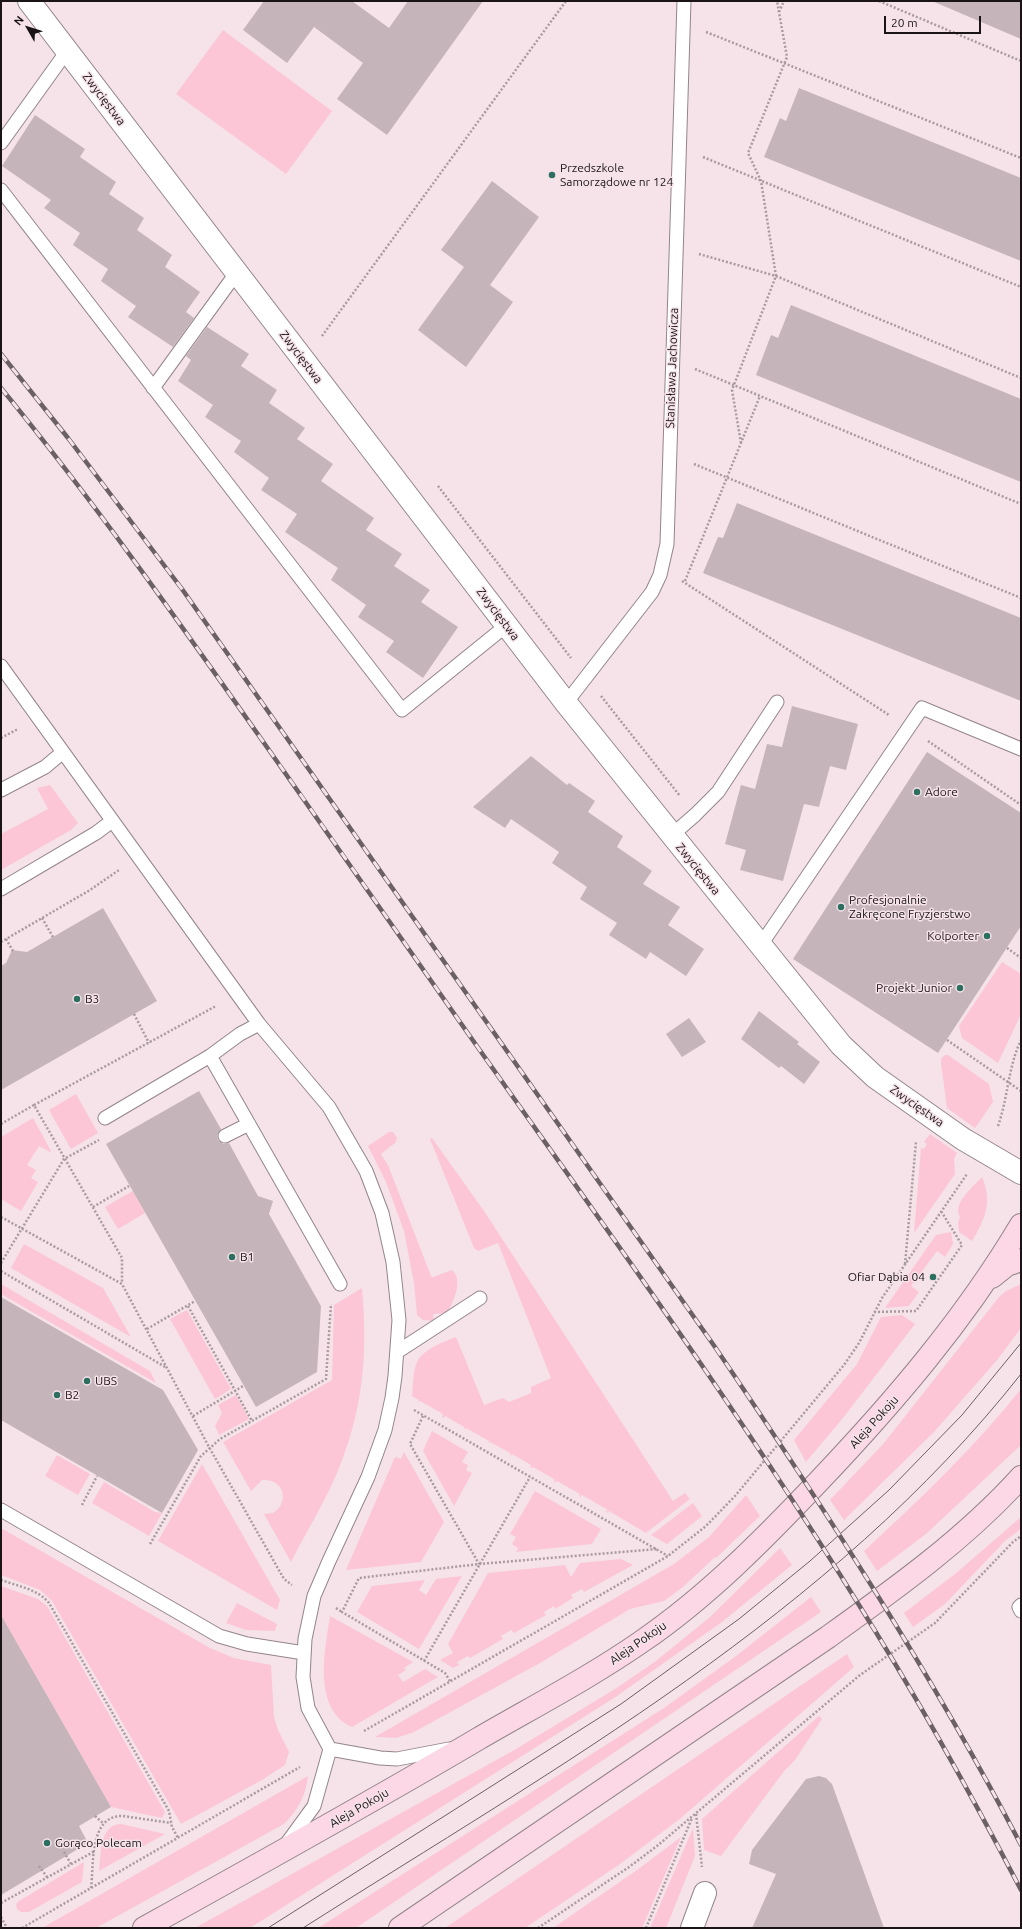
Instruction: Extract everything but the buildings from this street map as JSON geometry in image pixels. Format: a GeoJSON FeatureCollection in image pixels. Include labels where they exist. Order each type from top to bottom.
{"type":"FeatureCollection","features":[{"type":"Feature","properties":{"kind":"main road","name":"Aleja Pokoju"},"geometry":{"type":"LineString","coordinates":[[144,1928],[274,1856],[585,1677],[642,1641],[702,1595],[734,1567],[790,1512],[880,1415],[922,1366],[979,1289],[1021,1225]]}},
{"type":"Feature","properties":{"kind":"main road"},"geometry":{"type":"LineString","coordinates":[[979,1289],[1007,1265],[1021,1260]]}},
{"type":"Feature","properties":{"kind":"main road"},"geometry":{"type":"LineString","coordinates":[[1003,1497],[1021,1477]]}},
{"type":"Feature","properties":{"kind":"main road"},"geometry":{"type":"LineString","coordinates":[[400,1928],[828,1637],[884,1597],[1021,1482]]}},
{"type":"Feature","properties":{"kind":"street","name":"Zwycięstwa"},"geometry":{"type":"LineString","coordinates":[[29,1],[566,703],[841,1045],[875,1077],[963,1139],[1021,1173]]}},
{"type":"Feature","properties":{"kind":"street"},"geometry":{"type":"LineString","coordinates":[[692,1928],[705,1893]]}},
{"type":"Feature","properties":{"kind":"lane","name":"Stanisława Jachowicza"},"geometry":{"type":"LineString","coordinates":[[566,703],[645,604],[660,575],[667,544],[684,1]]}},
{"type":"Feature","properties":{"kind":"lane"},"geometry":{"type":"LineString","coordinates":[[1,143],[67,51]]}},
{"type":"Feature","properties":{"kind":"lane"},"geometry":{"type":"LineString","coordinates":[[1,190],[402,710],[507,626]]}},
{"type":"Feature","properties":{"kind":"lane"},"geometry":{"type":"LineString","coordinates":[[153,388],[237,272]]}},
{"type":"Feature","properties":{"kind":"lane"},"geometry":{"type":"LineString","coordinates":[[1,666],[259,1024],[330,1107],[366,1171],[382,1213],[393,1262],[399,1320],[392,1398],[384,1430],[368,1477],[314,1596],[310,1613],[304,1654],[304,1677],[308,1708],[330,1749],[314,1806],[298,1830],[274,1856]]}},
{"type":"Feature","properties":{"kind":"lane"},"geometry":{"type":"LineString","coordinates":[[672,835],[718,792],[777,702]]}},
{"type":"Feature","properties":{"kind":"lane"},"geometry":{"type":"LineString","coordinates":[[760,946],[922,708],[1021,749]]}},
{"type":"Feature","properties":{"kind":"lane"},"geometry":{"type":"LineString","coordinates":[[1,790],[45,767],[62,752]]}},
{"type":"Feature","properties":{"kind":"lane"},"geometry":{"type":"LineString","coordinates":[[1,889],[96,833],[112,821]]}},
{"type":"Feature","properties":{"kind":"lane"},"geometry":{"type":"LineString","coordinates":[[105,1118],[210,1056],[240,1034],[259,1024]]}},
{"type":"Feature","properties":{"kind":"lane"},"geometry":{"type":"LineString","coordinates":[[210,1056],[340,1284]]}},
{"type":"Feature","properties":{"kind":"lane"},"geometry":{"type":"LineString","coordinates":[[225,1136],[249,1124]]}},
{"type":"Feature","properties":{"kind":"lane"},"geometry":{"type":"LineString","coordinates":[[397,1352],[480,1298]]}},
{"type":"Feature","properties":{"kind":"lane"},"geometry":{"type":"LineString","coordinates":[[1,1510],[219,1636],[246,1644],[304,1654]]}},
{"type":"Feature","properties":{"kind":"lane"},"geometry":{"type":"LineString","coordinates":[[1021,1605],[1019,1607],[1021,1611]]}},
{"type":"Feature","properties":{"kind":"lane"},"geometry":{"type":"LineString","coordinates":[[330,1749],[380,1758],[397,1759],[470,1744]]}},
{"type":"Feature","properties":{"kind":"path"},"geometry":{"type":"LineString","coordinates":[[318,330],[322,336],[566,1]]}},
{"type":"Feature","properties":{"kind":"path"},"geometry":{"type":"LineString","coordinates":[[742,443],[732,390],[733,385],[776,276],[761,181],[748,153],[787,57],[777,1]]}},
{"type":"Feature","properties":{"kind":"path"},"geometry":{"type":"LineString","coordinates":[[779,12],[784,1]]}},
{"type":"Feature","properties":{"kind":"path"},"geometry":{"type":"LineString","coordinates":[[879,1],[1021,62]]}},
{"type":"Feature","properties":{"kind":"path"},"geometry":{"type":"LineString","coordinates":[[709,33],[1021,158]]}},
{"type":"Feature","properties":{"kind":"path"},"geometry":{"type":"LineString","coordinates":[[679,148],[1021,287]]}},
{"type":"Feature","properties":{"kind":"path"},"geometry":{"type":"LineString","coordinates":[[676,247],[776,276],[1021,378]]}},
{"type":"Feature","properties":{"kind":"path"},"geometry":{"type":"LineString","coordinates":[[672,360],[1021,504]]}},
{"type":"Feature","properties":{"kind":"path"},"geometry":{"type":"LineString","coordinates":[[685,581],[760,396]]}},
{"type":"Feature","properties":{"kind":"path"},"geometry":{"type":"LineString","coordinates":[[670,454],[1021,598]]}},
{"type":"Feature","properties":{"kind":"path"},"geometry":{"type":"LineString","coordinates":[[435,482],[695,815]]}},
{"type":"Feature","properties":{"kind":"path"},"geometry":{"type":"LineString","coordinates":[[660,575],[685,581],[908,728],[1021,805]]}},
{"type":"Feature","properties":{"kind":"path"},"geometry":{"type":"LineString","coordinates":[[1,738],[18,729]]}},
{"type":"Feature","properties":{"kind":"path"},"geometry":{"type":"LineString","coordinates":[[1,942],[122,869]]}},
{"type":"Feature","properties":{"kind":"path"},"geometry":{"type":"LineString","coordinates":[[42,918],[53,937]]}},
{"type":"Feature","properties":{"kind":"path"},"geometry":{"type":"LineString","coordinates":[[6,939],[13,951]]}},
{"type":"Feature","properties":{"kind":"path"},"geometry":{"type":"LineString","coordinates":[[1007,948],[1021,958]]}},
{"type":"Feature","properties":{"kind":"path"},"geometry":{"type":"LineString","coordinates":[[1,1124],[218,1004]]}},
{"type":"Feature","properties":{"kind":"path"},"geometry":{"type":"LineString","coordinates":[[134,1014],[149,1043]]}},
{"type":"Feature","properties":{"kind":"path"},"geometry":{"type":"LineString","coordinates":[[947,1040],[1021,1091]]}},
{"type":"Feature","properties":{"kind":"path"},"geometry":{"type":"LineString","coordinates":[[997,1128],[1004,1109],[1014,1054],[1021,1040]]}},
{"type":"Feature","properties":{"kind":"path"},"geometry":{"type":"LineString","coordinates":[[34,1105],[122,1258],[122,1284],[210,1447],[284,1579],[292,1585],[314,1596]]}},
{"type":"Feature","properties":{"kind":"path"},"geometry":{"type":"LineString","coordinates":[[1,1263],[64,1159],[102,1138],[105,1118]]}},
{"type":"Feature","properties":{"kind":"path"},"geometry":{"type":"LineString","coordinates":[[905,1265],[917,1139]]}},
{"type":"Feature","properties":{"kind":"path"},"geometry":{"type":"LineString","coordinates":[[357,1735],[668,1556],[706,1526],[735,1496],[848,1359],[859,1343],[874,1312],[969,1171]]}},
{"type":"Feature","properties":{"kind":"path"},"geometry":{"type":"LineString","coordinates":[[93,1207],[129,1186]]}},
{"type":"Feature","properties":{"kind":"path"},"geometry":{"type":"LineString","coordinates":[[874,1312],[916,1311],[962,1245],[941,1211]]}},
{"type":"Feature","properties":{"kind":"path"},"geometry":{"type":"LineString","coordinates":[[1,1217],[122,1284]]}},
{"type":"Feature","properties":{"kind":"path"},"geometry":{"type":"LineString","coordinates":[[1,1271],[168,1369]]}},
{"type":"Feature","properties":{"kind":"path"},"geometry":{"type":"LineString","coordinates":[[150,1544],[201,1456],[210,1447],[220,1439],[326,1379],[331,1299]]}},
{"type":"Feature","properties":{"kind":"path"},"geometry":{"type":"LineString","coordinates":[[147,1329],[196,1301]]}},
{"type":"Feature","properties":{"kind":"path"},"geometry":{"type":"LineString","coordinates":[[188,1306],[252,1421]]}},
{"type":"Feature","properties":{"kind":"path"},"geometry":{"type":"LineString","coordinates":[[193,1416],[244,1386]]}},
{"type":"Feature","properties":{"kind":"path"},"geometry":{"type":"LineString","coordinates":[[392,1398],[668,1556]]}},
{"type":"Feature","properties":{"kind":"path"},"geometry":{"type":"LineString","coordinates":[[423,1416],[410,1444],[479,1564]]}},
{"type":"Feature","properties":{"kind":"path"},"geometry":{"type":"LineString","coordinates":[[82,1505],[97,1476]]}},
{"type":"Feature","properties":{"kind":"path"},"geometry":{"type":"LineString","coordinates":[[424,1661],[530,1476]]}},
{"type":"Feature","properties":{"kind":"path"},"geometry":{"type":"LineString","coordinates":[[538,1928],[629,1867],[696,1814],[860,1675],[935,1623],[1013,1542],[1021,1536]]}},
{"type":"Feature","properties":{"kind":"path"},"geometry":{"type":"LineString","coordinates":[[450,1681],[445,1673],[342,1612],[359,1578],[479,1564],[657,1549]]}},
{"type":"Feature","properties":{"kind":"path"},"geometry":{"type":"LineString","coordinates":[[1,1580],[43,1596],[49,1603],[168,1811],[171,1823],[178,1838]]}},
{"type":"Feature","properties":{"kind":"path"},"geometry":{"type":"LineString","coordinates":[[22,1928],[304,1764]]}},
{"type":"Feature","properties":{"kind":"path"},"geometry":{"type":"LineString","coordinates":[[696,1814],[705,1893]]}},
{"type":"Feature","properties":{"kind":"path"},"geometry":{"type":"LineString","coordinates":[[95,1816],[104,1824]]}},
{"type":"Feature","properties":{"kind":"path"},"geometry":{"type":"LineString","coordinates":[[91,1888],[97,1836],[104,1824],[109,1819],[117,1816],[171,1823]]}},
{"type":"Feature","properties":{"kind":"path"},"geometry":{"type":"LineString","coordinates":[[646,1928],[692,1816]]}},
{"type":"Feature","properties":{"kind":"path"},"geometry":{"type":"LineString","coordinates":[[1,1903],[95,1850]]}},
{"type":"Feature","properties":{"kind":"path"},"geometry":{"type":"LineString","coordinates":[[64,1852],[71,1864]]}},
{"type":"Feature","properties":{"kind":"path"},"geometry":{"type":"LineString","coordinates":[[40,1866],[47,1877]]}},
{"type":"Feature","properties":{"kind":"path"},"geometry":{"type":"LineString","coordinates":[[1,1917],[7,1928]]}},
{"type":"Feature","properties":{"kind":"shaded area"},"geometry":{"type":"Polygon","coordinates":[[[223,30],[332,111],[286,174],[176,94],[223,30]]]}},
{"type":"Feature","properties":{"kind":"shaded area"},"geometry":{"type":"Polygon","coordinates":[[[50,785],[78,823],[71,830],[1,870],[1,834],[48,809],[37,788],[50,785]]]}},
{"type":"Feature","properties":{"kind":"shaded area"},"geometry":{"type":"Polygon","coordinates":[[[1002,962],[1021,974],[1021,1014],[998,1063],[962,1038],[959,1026],[1002,962]]]}},
{"type":"Feature","properties":{"kind":"shaded area"},"geometry":{"type":"Polygon","coordinates":[[[945,1055],[948,1055],[989,1084],[993,1102],[975,1128],[947,1108],[941,1063],[941,1059],[945,1055]]]}},
{"type":"Feature","properties":{"kind":"shaded area"},"geometry":{"type":"Polygon","coordinates":[[[76,1094],[98,1133],[71,1149],[49,1110],[76,1094]]]}},
{"type":"Feature","properties":{"kind":"shaded area"},"geometry":{"type":"Polygon","coordinates":[[[33,1118],[51,1151],[50,1152],[39,1146],[27,1165],[36,1170],[31,1178],[38,1182],[21,1211],[1,1199],[1,1137],[33,1118]]]}},
{"type":"Feature","properties":{"kind":"shaded area"},"geometry":{"type":"Polygon","coordinates":[[[389,1132],[393,1132],[397,1138],[396,1142],[381,1154],[388,1165],[431,1276],[433,1277],[452,1270],[457,1280],[456,1292],[447,1313],[433,1314],[434,1321],[423,1320],[417,1315],[414,1283],[404,1231],[386,1182],[368,1146],[389,1132]]]}},
{"type":"Feature","properties":{"kind":"shaded area"},"geometry":{"type":"Polygon","coordinates":[[[930,1134],[957,1153],[954,1159],[955,1174],[914,1233],[921,1148],[924,1149],[927,1144],[924,1142],[930,1134]]]}},
{"type":"Feature","properties":{"kind":"shaded area"},"geometry":{"type":"Polygon","coordinates":[[[432,1138],[484,1211],[673,1501],[685,1493],[690,1499],[646,1533],[609,1511],[608,1513],[606,1512],[608,1510],[582,1495],[581,1497],[579,1496],[580,1494],[557,1481],[555,1483],[554,1479],[533,1467],[530,1467],[531,1465],[512,1454],[511,1456],[510,1453],[490,1442],[488,1443],[489,1441],[466,1428],[465,1430],[464,1427],[445,1416],[444,1418],[442,1417],[443,1414],[420,1401],[417,1402],[419,1400],[412,1396],[413,1378],[417,1362],[434,1346],[456,1337],[484,1405],[503,1398],[509,1402],[531,1393],[531,1387],[551,1378],[498,1243],[478,1251],[474,1248],[430,1139],[432,1138]]]}},
{"type":"Feature","properties":{"kind":"shaded area"},"geometry":{"type":"Polygon","coordinates":[[[982,1177],[987,1194],[986,1210],[981,1225],[972,1241],[959,1232],[958,1223],[960,1217],[958,1212],[961,1201],[965,1195],[982,1177]]]}},
{"type":"Feature","properties":{"kind":"shaded area"},"geometry":{"type":"Polygon","coordinates":[[[133,1191],[145,1213],[118,1229],[105,1207],[133,1191]]]}},
{"type":"Feature","properties":{"kind":"shaded area"},"geometry":{"type":"Polygon","coordinates":[[[951,1232],[953,1244],[945,1257],[937,1251],[911,1286],[919,1292],[909,1306],[885,1308],[936,1235],[951,1232]]]}},
{"type":"Feature","properties":{"kind":"shaded area"},"geometry":{"type":"Polygon","coordinates":[[[24,1244],[103,1288],[131,1337],[11,1268],[24,1244]]]}},
{"type":"Feature","properties":{"kind":"shaded area"},"geometry":{"type":"Polygon","coordinates":[[[1,1284],[150,1371],[156,1383],[1,1294],[1,1284]]]}},
{"type":"Feature","properties":{"kind":"shaded area"},"geometry":{"type":"Polygon","coordinates":[[[1021,1284],[1021,1328],[998,1359],[934,1432],[844,1520],[830,1500],[884,1443],[999,1297],[1006,1291],[1021,1284]]]}},
{"type":"Feature","properties":{"kind":"shaded area"},"geometry":{"type":"Polygon","coordinates":[[[362,1288],[364,1313],[364,1360],[362,1382],[353,1427],[346,1450],[332,1484],[291,1562],[264,1514],[273,1513],[279,1508],[283,1497],[282,1491],[275,1483],[269,1480],[262,1480],[251,1491],[223,1442],[332,1380],[334,1305],[362,1288]]]}},
{"type":"Feature","properties":{"kind":"shaded area"},"geometry":{"type":"Polygon","coordinates":[[[187,1310],[231,1389],[215,1399],[170,1319],[187,1310]]]}},
{"type":"Feature","properties":{"kind":"shaded area"},"geometry":{"type":"Polygon","coordinates":[[[902,1315],[915,1324],[843,1418],[806,1462],[794,1440],[857,1364],[881,1317],[902,1315]]]}},
{"type":"Feature","properties":{"kind":"shaded area"},"geometry":{"type":"Polygon","coordinates":[[[1021,1389],[1021,1445],[926,1534],[877,1571],[864,1551],[965,1453],[1021,1389]]]}},
{"type":"Feature","properties":{"kind":"shaded area"},"geometry":{"type":"Polygon","coordinates":[[[236,1395],[249,1419],[219,1435],[215,1426],[222,1413],[218,1405],[236,1395]]]}},
{"type":"Feature","properties":{"kind":"shaded area"},"geometry":{"type":"Polygon","coordinates":[[[432,1431],[468,1452],[462,1462],[468,1465],[466,1470],[472,1473],[454,1506],[423,1451],[432,1431]]]}},
{"type":"Feature","properties":{"kind":"shaded area"},"geometry":{"type":"Polygon","coordinates":[[[404,1452],[444,1522],[421,1562],[346,1570],[395,1457],[401,1459],[404,1452]]]}},
{"type":"Feature","properties":{"kind":"shaded area"},"geometry":{"type":"Polygon","coordinates":[[[57,1455],[90,1474],[78,1495],[45,1476],[57,1455]]]}},
{"type":"Feature","properties":{"kind":"shaded area"},"geometry":{"type":"Polygon","coordinates":[[[202,1464],[280,1600],[277,1610],[158,1541],[202,1464]]]}},
{"type":"Feature","properties":{"kind":"shaded area"},"geometry":{"type":"Polygon","coordinates":[[[104,1482],[155,1512],[162,1513],[149,1536],[92,1503],[104,1482]]]}},
{"type":"Feature","properties":{"kind":"shaded area"},"geometry":{"type":"Polygon","coordinates":[[[535,1491],[601,1529],[592,1544],[516,1552],[518,1548],[512,1544],[516,1537],[510,1534],[535,1491]]]}},
{"type":"Feature","properties":{"kind":"shaded area"},"geometry":{"type":"Polygon","coordinates":[[[746,1495],[760,1516],[716,1558],[715,1557],[683,1587],[664,1601],[630,1609],[540,1663],[414,1732],[396,1738],[375,1737],[674,1564],[709,1537],[746,1495]]]}},
{"type":"Feature","properties":{"kind":"shaded area"},"geometry":{"type":"Polygon","coordinates":[[[693,1503],[702,1516],[667,1544],[651,1535],[693,1503]]]}},
{"type":"Feature","properties":{"kind":"shaded area"},"geometry":{"type":"Polygon","coordinates":[[[1021,1517],[1021,1529],[1006,1540],[945,1604],[913,1627],[904,1613],[955,1574],[1021,1517]]]}},
{"type":"Feature","properties":{"kind":"shaded area"},"geometry":{"type":"Polygon","coordinates":[[[1,1528],[210,1648],[234,1658],[271,1665],[274,1717],[278,1730],[289,1752],[285,1765],[262,1780],[181,1824],[52,1601],[40,1590],[1,1575],[1,1528]]]}},
{"type":"Feature","properties":{"kind":"shaded area"},"geometry":{"type":"Polygon","coordinates":[[[780,1548],[792,1565],[722,1622],[617,1696],[250,1928],[195,1928],[516,1749],[615,1689],[656,1661],[710,1617],[780,1548]]]}},
{"type":"Feature","properties":{"kind":"shaded area"},"geometry":{"type":"Polygon","coordinates":[[[621,1559],[633,1565],[584,1592],[582,1589],[571,1595],[573,1598],[555,1609],[554,1606],[544,1612],[546,1615],[514,1633],[511,1630],[501,1636],[503,1639],[470,1658],[468,1656],[457,1662],[459,1665],[453,1668],[440,1660],[453,1653],[448,1644],[488,1573],[565,1565],[571,1577],[580,1563],[621,1559]]]}},
{"type":"Feature","properties":{"kind":"shaded area"},"geometry":{"type":"Polygon","coordinates":[[[462,1576],[419,1649],[357,1612],[372,1586],[425,1580],[419,1590],[426,1595],[436,1579],[462,1576]]]}},
{"type":"Feature","properties":{"kind":"shaded area"},"geometry":{"type":"Polygon","coordinates":[[[1,1586],[38,1599],[47,1606],[165,1812],[162,1818],[111,1807],[1,1615],[1,1586]]]}},
{"type":"Feature","properties":{"kind":"shaded area"},"geometry":{"type":"Polygon","coordinates":[[[811,1597],[821,1612],[356,1928],[318,1928],[664,1708],[736,1656],[811,1597]]]}},
{"type":"Feature","properties":{"kind":"shaded area"},"geometry":{"type":"Polygon","coordinates":[[[237,1603],[277,1624],[275,1631],[246,1630],[226,1623],[237,1603]]]}},
{"type":"Feature","properties":{"kind":"shaded area"},"geometry":{"type":"Polygon","coordinates":[[[330,1616],[413,1662],[404,1668],[406,1670],[398,1675],[403,1682],[425,1669],[438,1677],[352,1727],[339,1718],[331,1707],[326,1693],[324,1661],[330,1616]]]}},
{"type":"Feature","properties":{"kind":"shaded area"},"geometry":{"type":"Polygon","coordinates":[[[847,1654],[854,1667],[681,1818],[620,1864],[525,1928],[445,1928],[847,1654]]]}},
{"type":"Feature","properties":{"kind":"shaded area"},"geometry":{"type":"Polygon","coordinates":[[[819,1716],[822,1719],[795,1760],[785,1770],[721,1856],[704,1850],[702,1819],[819,1716]]]}},
{"type":"Feature","properties":{"kind":"shaded area"},"geometry":{"type":"Polygon","coordinates":[[[308,1776],[305,1790],[300,1802],[284,1824],[96,1928],[42,1928],[308,1776]]]}},
{"type":"Feature","properties":{"kind":"shaded area"},"geometry":{"type":"Polygon","coordinates":[[[121,1824],[165,1834],[99,1871],[102,1842],[105,1835],[114,1825],[121,1824]]]}},
{"type":"Feature","properties":{"kind":"shaded area"},"geometry":{"type":"Polygon","coordinates":[[[693,1828],[695,1856],[666,1928],[650,1928],[693,1828]]]}},
{"type":"Feature","properties":{"kind":"shaded area"},"geometry":{"type":"Polygon","coordinates":[[[681,1837],[642,1928],[553,1928],[637,1870],[681,1837]]]}},
{"type":"Feature","properties":{"kind":"shaded area"},"geometry":{"type":"Polygon","coordinates":[[[84,1862],[82,1882],[29,1912],[21,1912],[17,1909],[16,1904],[19,1901],[84,1862]]]}},
{"type":"Feature","properties":{"kind":"tram line"},"geometry":{"type":"LineString","coordinates":[[268,1928],[621,1704],[739,1619],[810,1561],[889,1490],[962,1415],[1021,1343]]}},
{"type":"Feature","properties":{"kind":"tram line"},"geometry":{"type":"LineString","coordinates":[[303,1928],[592,1745],[686,1681],[778,1612],[865,1539],[946,1460],[1021,1374]]}},
{"type":"Feature","properties":{"kind":"railway"},"geometry":{"type":"LineString","coordinates":[[1,354],[68,438],[182,589],[715,1347],[796,1468],[875,1592],[951,1717],[1021,1845]]}},
{"type":"Feature","properties":{"kind":"railway"},"geometry":{"type":"LineString","coordinates":[[1,388],[68,472],[164,601],[713,1382],[808,1525],[898,1669],[961,1778],[1021,1890]]}},
{"type":"Feature","properties":{"kind":"place","name":"Przedszkole Samorządowe nr 124"},"geometry":{"type":"Point","coordinates":[552,175]}},
{"type":"Feature","properties":{"kind":"place","name":"Adore"},"geometry":{"type":"Point","coordinates":[917,792]}},
{"type":"Feature","properties":{"kind":"place","name":"Profesjonalnie Zakręcone Fryzjerstwo"},"geometry":{"type":"Point","coordinates":[841,907]}},
{"type":"Feature","properties":{"kind":"place","name":"Kolporter"},"geometry":{"type":"Point","coordinates":[987,936]}},
{"type":"Feature","properties":{"kind":"place","name":"Projekt Junior"},"geometry":{"type":"Point","coordinates":[960,988]}},
{"type":"Feature","properties":{"kind":"place","name":"B3"},"geometry":{"type":"Point","coordinates":[77,999]}},
{"type":"Feature","properties":{"kind":"place","name":"B1"},"geometry":{"type":"Point","coordinates":[232,1257]}},
{"type":"Feature","properties":{"kind":"place","name":"Ofiar Dąbia 04"},"geometry":{"type":"Point","coordinates":[933,1277]}},
{"type":"Feature","properties":{"kind":"place","name":"UBS"},"geometry":{"type":"Point","coordinates":[87,1381]}},
{"type":"Feature","properties":{"kind":"place","name":"B2"},"geometry":{"type":"Point","coordinates":[57,1395]}},
{"type":"Feature","properties":{"kind":"place","name":"Gorąco Polecam"},"geometry":{"type":"Point","coordinates":[47,1843]}}]}
